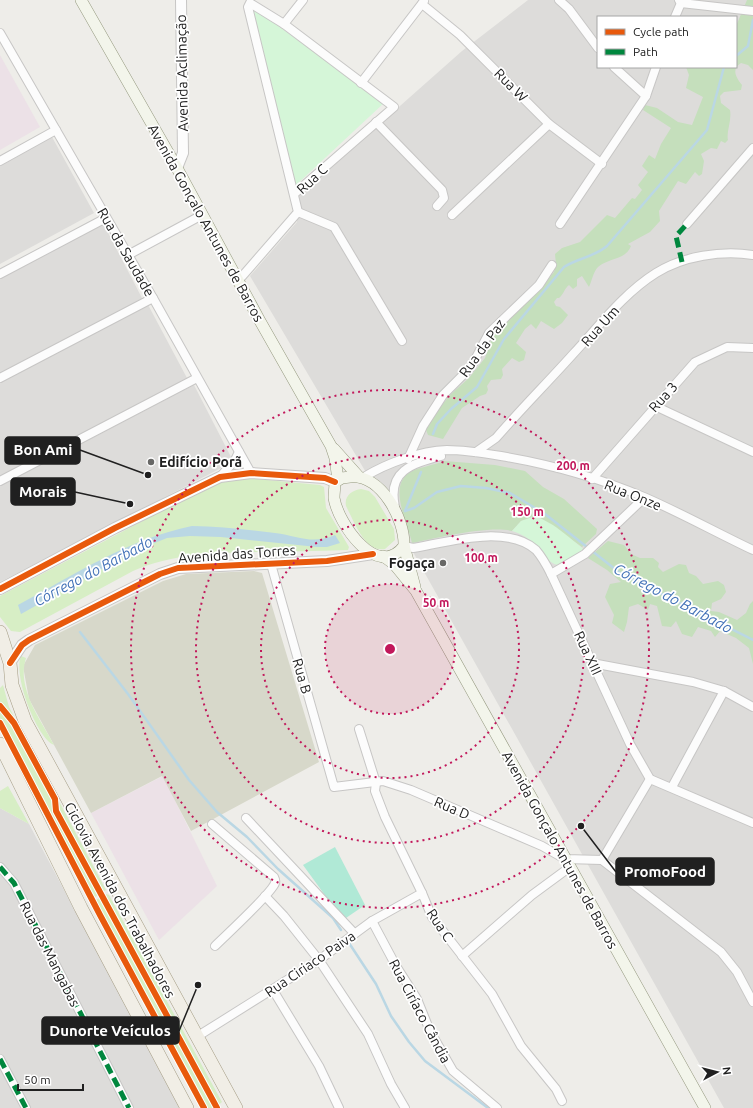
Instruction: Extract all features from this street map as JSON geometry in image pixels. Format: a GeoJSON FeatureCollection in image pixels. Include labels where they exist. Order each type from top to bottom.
{"type":"FeatureCollection","features":[{"type":"Feature","properties":{"kind":"main road","name":"Avenida Gonçalo Antunes de Barros"},"geometry":{"type":"LineString","coordinates":[[81,0],[151,124],[178,168],[238,281],[331,446],[335,458],[337,481],[334,498],[344,523],[358,544],[394,564],[416,591],[705,1108]]}},
{"type":"Feature","properties":{"kind":"main road","name":"Avenida Gonçalo Antunes de Barros"},"geometry":{"type":"LineString","coordinates":[[331,446],[350,468],[380,490],[396,514],[402,527],[404,546],[416,591]]}},
{"type":"Feature","properties":{"kind":"main road"},"geometry":{"type":"LineString","coordinates":[[337,481],[362,477]]}},
{"type":"Feature","properties":{"kind":"main road"},"geometry":{"type":"LineString","coordinates":[[378,555],[398,552],[404,546]]}},
{"type":"Feature","properties":{"kind":"main road"},"geometry":{"type":"LineString","coordinates":[[0,632],[10,663],[12,686],[25,721],[236,1108]]}},
{"type":"Feature","properties":{"kind":"main road"},"geometry":{"type":"LineString","coordinates":[[0,679],[10,663]]}},
{"type":"Feature","properties":{"kind":"main road"},"geometry":{"type":"LineString","coordinates":[[0,744],[82,908],[187,1108]]}},
{"type":"Feature","properties":{"kind":"street","name":"Avenida Aclimação"},"geometry":{"type":"LineString","coordinates":[[178,168],[183,153],[181,0]]}},
{"type":"Feature","properties":{"kind":"street"},"geometry":{"type":"LineString","coordinates":[[284,24],[303,0]]}},
{"type":"Feature","properties":{"kind":"street"},"geometry":{"type":"LineString","coordinates":[[559,0],[569,9],[597,47]]}},
{"type":"Feature","properties":{"kind":"street"},"geometry":{"type":"LineString","coordinates":[[294,194],[248,4],[252,3],[284,24],[361,83],[423,2]]}},
{"type":"Feature","properties":{"kind":"street","name":"Rua W"},"geometry":{"type":"LineString","coordinates":[[423,2],[460,35],[549,124],[602,164]]}},
{"type":"Feature","properties":{"kind":"street"},"geometry":{"type":"LineString","coordinates":[[675,16],[680,2],[753,11]]}},
{"type":"Feature","properties":{"kind":"street","name":"Rua da Saudade"},"geometry":{"type":"LineString","coordinates":[[0,33],[153,298],[251,473]]}},
{"type":"Feature","properties":{"kind":"street"},"geometry":{"type":"LineString","coordinates":[[615,68],[646,96]]}},
{"type":"Feature","properties":{"kind":"street"},"geometry":{"type":"LineString","coordinates":[[560,224],[602,164],[646,96],[656,68]]}},
{"type":"Feature","properties":{"kind":"street","name":"Rua C"},"geometry":{"type":"LineString","coordinates":[[238,281],[298,212],[294,194],[394,107],[361,83]]}},
{"type":"Feature","properties":{"kind":"street"},"geometry":{"type":"LineString","coordinates":[[376,122],[442,190],[444,198],[437,206]]}},
{"type":"Feature","properties":{"kind":"street"},"geometry":{"type":"LineString","coordinates":[[452,215],[549,124]]}},
{"type":"Feature","properties":{"kind":"street"},"geometry":{"type":"LineString","coordinates":[[0,161],[56,130]]}},
{"type":"Feature","properties":{"kind":"street"},"geometry":{"type":"LineString","coordinates":[[687,224],[753,148]]}},
{"type":"Feature","properties":{"kind":"street"},"geometry":{"type":"LineString","coordinates":[[298,212],[334,227],[402,341]]}},
{"type":"Feature","properties":{"kind":"street"},"geometry":{"type":"LineString","coordinates":[[128,255],[202,215]]}},
{"type":"Feature","properties":{"kind":"street"},"geometry":{"type":"LineString","coordinates":[[0,274],[106,218]]}},
{"type":"Feature","properties":{"kind":"street","name":"Rua Um"},"geometry":{"type":"LineString","coordinates":[[476,452],[485,448],[496,438],[623,300],[656,273],[685,261],[711,255],[739,253],[753,255]]}},
{"type":"Feature","properties":{"kind":"street","name":"Rua da Paz"},"geometry":{"type":"LineString","coordinates":[[408,459],[423,426],[444,395],[471,367],[489,333],[539,285],[552,265]]}},
{"type":"Feature","properties":{"kind":"street"},"geometry":{"type":"LineString","coordinates":[[0,378],[153,298]]}},
{"type":"Feature","properties":{"kind":"street","name":"Rua 3"},"geometry":{"type":"LineString","coordinates":[[592,479],[695,362],[727,347],[753,348]]}},
{"type":"Feature","properties":{"kind":"street"},"geometry":{"type":"LineString","coordinates":[[0,481],[198,378]]}},
{"type":"Feature","properties":{"kind":"street"},"geometry":{"type":"LineString","coordinates":[[655,406],[753,452]]}},
{"type":"Feature","properties":{"kind":"street","name":"Rua Onze"},"geometry":{"type":"LineString","coordinates":[[362,477],[376,470],[408,459],[446,450],[476,452],[528,460],[592,479],[644,498],[753,550]]}},
{"type":"Feature","properties":{"kind":"street","name":"Rua Onze"},"geometry":{"type":"LineString","coordinates":[[396,514],[393,493],[396,481],[402,472],[412,465],[458,450]]}},
{"type":"Feature","properties":{"kind":"street"},"geometry":{"type":"LineString","coordinates":[[220,477],[235,460],[239,452]]}},
{"type":"Feature","properties":{"kind":"street"},"geometry":{"type":"LineString","coordinates":[[0,589],[116,528],[220,477],[251,473],[325,478],[337,481]]}},
{"type":"Feature","properties":{"kind":"street"},"geometry":{"type":"LineString","coordinates":[[551,574],[585,554],[644,498]]}},
{"type":"Feature","properties":{"kind":"street","name":"Rua XIII"},"geometry":{"type":"LineString","coordinates":[[404,546],[413,548],[487,537],[508,537],[522,541],[537,551],[551,574],[640,763],[650,779]]}},
{"type":"Feature","properties":{"kind":"street","name":"Avenida das Torres"},"geometry":{"type":"LineString","coordinates":[[10,663],[22,645],[29,640],[160,574],[178,568],[327,561],[378,555]]}},
{"type":"Feature","properties":{"kind":"street","name":"Rua B"},"geometry":{"type":"LineString","coordinates":[[271,564],[334,787]]}},
{"type":"Feature","properties":{"kind":"street"},"geometry":{"type":"LineString","coordinates":[[592,663],[659,674],[724,691],[753,706]]}},
{"type":"Feature","properties":{"kind":"street"},"geometry":{"type":"LineString","coordinates":[[672,787],[724,691]]}},
{"type":"Feature","properties":{"kind":"street","name":"Rua C"},"geometry":{"type":"LineString","coordinates":[[360,728],[376,783],[375,791],[385,817],[432,917],[492,994],[521,1046],[556,1089],[562,1101]]}},
{"type":"Feature","properties":{"kind":"street"},"geometry":{"type":"LineString","coordinates":[[602,860],[650,779],[672,787],[753,823]]}},
{"type":"Feature","properties":{"kind":"street","name":"Rua D"},"geometry":{"type":"LineString","coordinates":[[334,787],[383,781],[411,790],[542,846],[568,863]]}},
{"type":"Feature","properties":{"kind":"street"},"geometry":{"type":"LineString","coordinates":[[246,818],[354,933]]}},
{"type":"Feature","properties":{"kind":"street"},"geometry":{"type":"LineString","coordinates":[[212,824],[274,877],[275,884],[215,946]]}},
{"type":"Feature","properties":{"kind":"street"},"geometry":{"type":"LineString","coordinates":[[462,956],[568,863],[602,860],[721,952],[736,972],[753,1002]]}},
{"type":"Feature","properties":{"kind":"street","name":"Rua das Mangabas"},"geometry":{"type":"LineString","coordinates":[[0,867],[14,883],[129,1108]]}},
{"type":"Feature","properties":{"kind":"street","name":"Rua Ciriaco Paiva"},"geometry":{"type":"LineString","coordinates":[[198,1036],[319,960],[372,921],[422,893]]}},
{"type":"Feature","properties":{"kind":"street"},"geometry":{"type":"LineString","coordinates":[[265,896],[284,916],[319,960],[368,1034],[391,1084],[405,1108]]}},
{"type":"Feature","properties":{"kind":"street","name":"Rua Ciríaco Cândia"},"geometry":{"type":"LineString","coordinates":[[372,921],[396,966],[417,999],[430,1031],[453,1072],[497,1108]]}},
{"type":"Feature","properties":{"kind":"street"},"geometry":{"type":"LineString","coordinates":[[273,990],[319,1066],[339,1108]]}},
{"type":"Feature","properties":{"kind":"street"},"geometry":{"type":"LineString","coordinates":[[0,1059],[26,1108]]}},
{"type":"Feature","properties":{"kind":"shaded area"},"geometry":{"type":"Polygon","coordinates":[[[528,0],[753,0],[753,1108],[724,1108],[413,552],[250,276],[297,222],[295,199],[462,51],[528,0]]]}},
{"type":"Feature","properties":{"kind":"shaded area"},"geometry":{"type":"Polygon","coordinates":[[[0,55],[40,127],[0,150],[0,55]]]}},
{"type":"Feature","properties":{"kind":"shaded area"},"geometry":{"type":"Polygon","coordinates":[[[52,137],[94,213],[0,264],[0,165],[52,137]]]}},
{"type":"Feature","properties":{"kind":"shaded area"},"geometry":{"type":"Polygon","coordinates":[[[103,223],[143,300],[0,376],[0,278],[103,223]]]}},
{"type":"Feature","properties":{"kind":"shaded area"},"geometry":{"type":"Polygon","coordinates":[[[146,301],[187,378],[0,480],[0,381],[146,301]]]}},
{"type":"Feature","properties":{"kind":"shaded area"},"geometry":{"type":"Polygon","coordinates":[[[194,385],[231,457],[227,465],[0,582],[0,486],[194,385]]]}},
{"type":"Feature","properties":{"kind":"shaded area"},"geometry":{"type":"Polygon","coordinates":[[[254,571],[262,573],[319,762],[191,831],[162,776],[91,813],[29,699],[23,666],[35,645],[163,581],[186,574],[254,571]]]}},
{"type":"Feature","properties":{"kind":"shaded area"},"geometry":{"type":"Polygon","coordinates":[[[163,776],[217,886],[159,940],[91,813],[163,776]]]}},
{"type":"Feature","properties":{"kind":"shaded area"},"geometry":{"type":"Polygon","coordinates":[[[0,808],[29,824],[180,1108],[0,1108],[0,808]]]}},
{"type":"Feature","properties":{"kind":"green space"},"geometry":{"type":"Polygon","coordinates":[[[747,0],[753,0],[753,70],[748,65],[741,63],[737,66],[737,24],[747,0]]]}},
{"type":"Feature","properties":{"kind":"green space"},"geometry":{"type":"Polygon","coordinates":[[[251,6],[384,103],[295,186],[251,6]]]}},
{"type":"Feature","properties":{"kind":"green space"},"geometry":{"type":"Polygon","coordinates":[[[686,68],[736,68],[736,74],[742,85],[741,90],[724,92],[720,96],[721,103],[730,110],[728,140],[725,143],[721,141],[717,149],[711,148],[701,154],[704,161],[702,174],[699,176],[695,172],[686,184],[678,181],[659,211],[660,221],[650,232],[628,244],[631,246],[629,251],[625,254],[598,267],[589,287],[582,276],[577,279],[577,286],[573,289],[569,285],[561,296],[557,298],[554,302],[556,306],[560,307],[568,315],[562,323],[554,329],[541,321],[536,329],[531,324],[525,329],[516,343],[526,352],[524,360],[519,362],[512,358],[502,369],[503,375],[501,379],[491,380],[487,386],[488,390],[486,394],[480,396],[462,408],[443,439],[428,435],[426,425],[450,395],[469,378],[485,358],[492,338],[504,321],[537,293],[554,272],[556,265],[555,254],[562,248],[580,242],[607,215],[615,218],[632,198],[635,199],[642,190],[638,185],[648,172],[642,166],[649,155],[655,159],[661,144],[671,128],[643,110],[645,105],[657,108],[678,122],[692,125],[703,97],[686,88],[689,75],[686,68]]]}},
{"type":"Feature","properties":{"kind":"green space"},"geometry":{"type":"Polygon","coordinates":[[[444,461],[495,465],[525,471],[543,487],[564,499],[597,529],[596,534],[582,547],[539,517],[521,521],[512,531],[477,531],[448,535],[412,543],[403,515],[400,485],[404,477],[412,471],[444,461]]]}},
{"type":"Feature","properties":{"kind":"green space"},"geometry":{"type":"Polygon","coordinates":[[[245,478],[320,485],[324,487],[326,508],[349,547],[348,550],[222,553],[177,558],[148,565],[133,571],[20,632],[11,631],[0,617],[0,596],[213,484],[245,478]]]}},
{"type":"Feature","properties":{"kind":"green space"},"geometry":{"type":"Polygon","coordinates":[[[361,489],[369,491],[375,497],[394,529],[395,540],[385,549],[378,549],[366,541],[361,535],[346,506],[347,496],[361,489]]]}},
{"type":"Feature","properties":{"kind":"green space"},"geometry":{"type":"Polygon","coordinates":[[[532,517],[545,520],[585,550],[560,565],[552,563],[531,541],[512,531],[521,521],[532,517]]]}},
{"type":"Feature","properties":{"kind":"green space"},"geometry":{"type":"Polygon","coordinates":[[[608,541],[624,545],[631,554],[640,558],[653,558],[659,563],[658,567],[663,572],[679,564],[686,565],[689,573],[696,576],[703,584],[718,581],[724,585],[726,592],[721,599],[712,603],[711,611],[719,612],[737,620],[746,613],[753,601],[753,664],[749,648],[736,638],[720,631],[715,637],[711,631],[698,627],[692,637],[682,634],[676,621],[671,627],[662,626],[657,606],[650,604],[648,610],[638,604],[629,607],[624,632],[612,623],[614,615],[605,597],[610,584],[621,582],[607,570],[588,558],[608,541]]]}},
{"type":"Feature","properties":{"kind":"green space"},"geometry":{"type":"Polygon","coordinates":[[[21,656],[26,658],[24,681],[31,703],[54,745],[47,740],[40,730],[28,705],[20,677],[19,665],[21,656]]]}},
{"type":"Feature","properties":{"kind":"green space"},"geometry":{"type":"Polygon","coordinates":[[[3,685],[9,707],[106,890],[89,901],[0,730],[0,688],[3,685]]]}},
{"type":"Feature","properties":{"kind":"green space"},"geometry":{"type":"Polygon","coordinates":[[[8,786],[29,824],[0,808],[0,791],[8,786]]]}},
{"type":"Feature","properties":{"kind":"green space"},"geometry":{"type":"Polygon","coordinates":[[[335,847],[365,905],[343,920],[303,865],[335,847]]]}},
{"type":"Feature","properties":{"kind":"green space"},"geometry":{"type":"Polygon","coordinates":[[[106,894],[109,895],[222,1102],[215,1108],[200,1108],[91,906],[91,903],[106,894]]]}},
{"type":"Feature","properties":{"kind":"water"},"geometry":{"type":"Polygon","coordinates":[[[192,526],[223,527],[275,533],[312,540],[327,538],[335,535],[340,543],[327,547],[317,547],[221,537],[190,536],[167,538],[132,552],[21,614],[18,605],[102,559],[146,540],[168,532],[192,526]]]}},
{"type":"Feature","properties":{"kind":"waterway"},"geometry":{"type":"LineString","coordinates":[[737,55],[748,46],[753,20]]}},
{"type":"Feature","properties":{"kind":"waterway"},"geometry":{"type":"LineString","coordinates":[[433,434],[437,424],[451,409],[477,387],[504,339],[564,267],[575,261],[597,253],[607,246],[707,130],[724,68]]}},
{"type":"Feature","properties":{"kind":"waterway"},"geometry":{"type":"LineString","coordinates":[[405,511],[421,472]]}},
{"type":"Feature","properties":{"kind":"waterway","name":"Córrego do Barbado"},"geometry":{"type":"LineString","coordinates":[[405,511],[414,508],[437,492],[461,486],[486,488],[510,493],[545,514],[620,573],[753,640]]}},
{"type":"Feature","properties":{"kind":"waterway"},"geometry":{"type":"LineString","coordinates":[[80,632],[128,694],[189,780],[217,812],[247,837],[278,869],[333,918],[341,930]]}},
{"type":"Feature","properties":{"kind":"waterway"},"geometry":{"type":"LineString","coordinates":[[349,943],[376,984],[391,1016],[409,1042],[425,1061],[488,1108]]}},
{"type":"Feature","properties":{"kind":"marked path"},"geometry":{"type":"LineString","coordinates":[[682,262],[676,236],[687,224]]}},
{"type":"Feature","properties":{"kind":"marked path"},"geometry":{"type":"LineString","coordinates":[[0,867],[14,883],[129,1108]]}},
{"type":"Feature","properties":{"kind":"marked path"},"geometry":{"type":"LineString","coordinates":[[0,1059],[26,1108]]}},
{"type":"Feature","properties":{"kind":"cycle path"},"geometry":{"type":"LineString","coordinates":[[0,589],[115,528],[220,477],[251,473],[325,478],[335,482]]}},
{"type":"Feature","properties":{"kind":"cycle path"},"geometry":{"type":"LineString","coordinates":[[10,663],[22,645],[29,640],[160,574],[178,568],[327,561],[373,554]]}},
{"type":"Feature","properties":{"kind":"cycle path","name":"Ciclovia Avenida dos Trabalhadores"},"geometry":{"type":"LineString","coordinates":[[0,706],[14,723],[55,799],[56,811],[217,1108]]}},
{"type":"Feature","properties":{"kind":"cycle path"},"geometry":{"type":"LineString","coordinates":[[0,723],[100,915],[204,1108]]}},
{"type":"Feature","properties":{"kind":"place","name":"Edifício Porã"},"geometry":{"type":"Point","coordinates":[151,462]}},
{"type":"Feature","properties":{"kind":"place","name":"Bon Ami"},"geometry":{"type":"Point","coordinates":[148,475]}},
{"type":"Feature","properties":{"kind":"place","name":"Morais"},"geometry":{"type":"Point","coordinates":[130,504]}},
{"type":"Feature","properties":{"kind":"place","name":"Fogaça"},"geometry":{"type":"Point","coordinates":[443,563]}},
{"type":"Feature","properties":{"kind":"place","name":"PromoFood"},"geometry":{"type":"Point","coordinates":[581,826]}},
{"type":"Feature","properties":{"kind":"place","name":"Dunorte Veículos"},"geometry":{"type":"Point","coordinates":[198,985]}}]}
